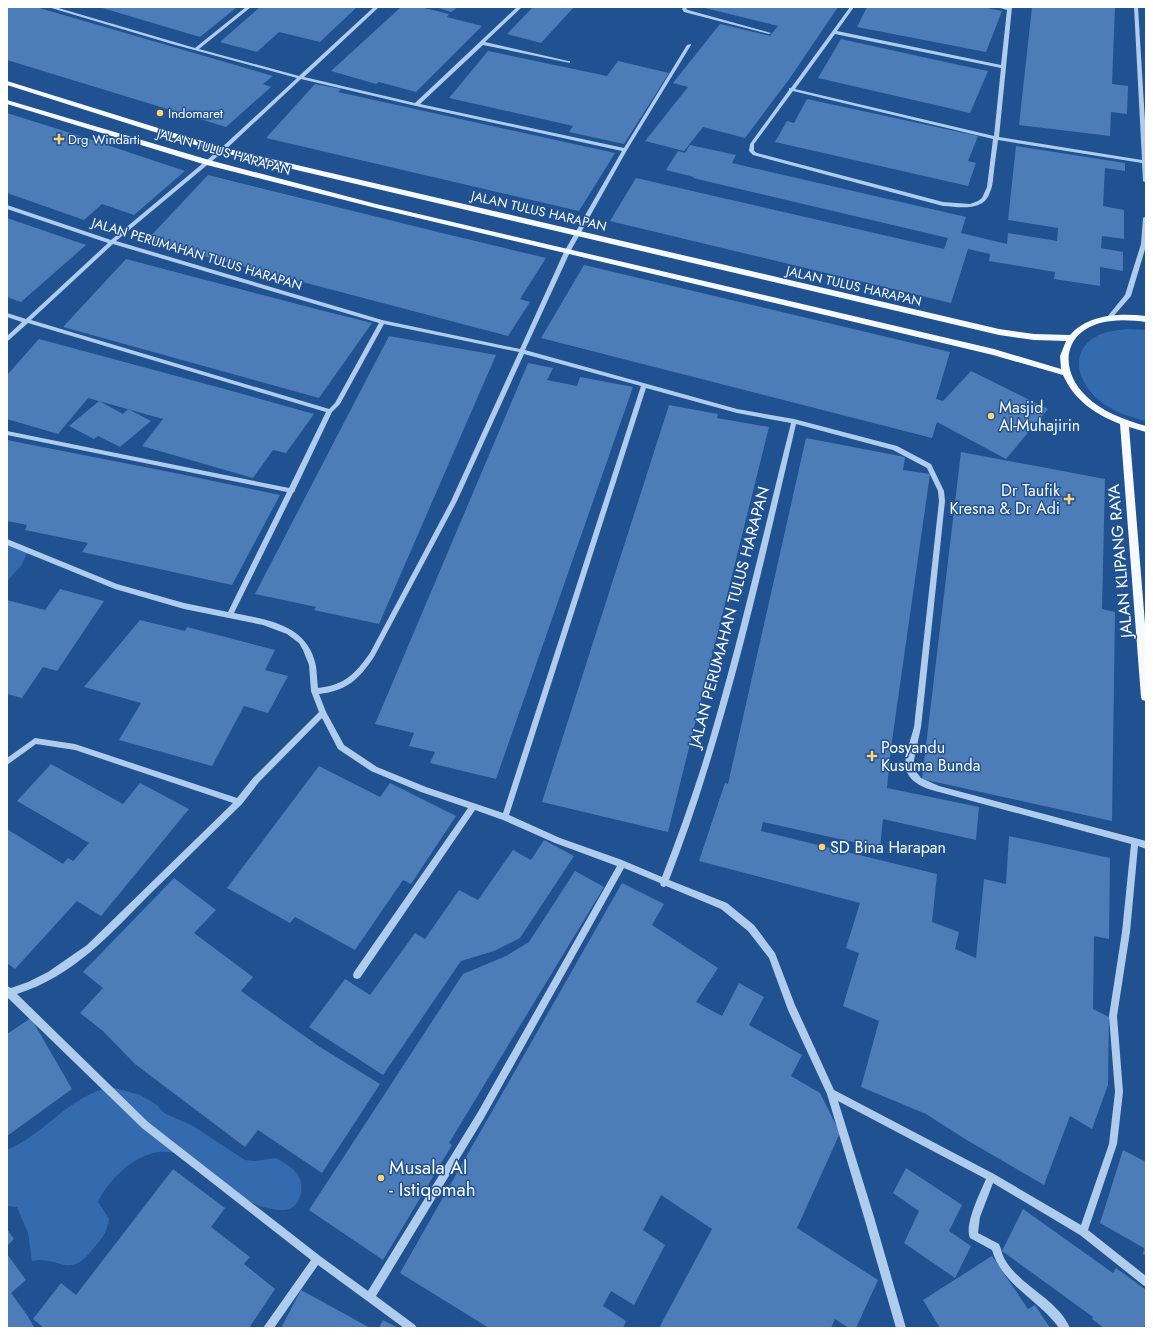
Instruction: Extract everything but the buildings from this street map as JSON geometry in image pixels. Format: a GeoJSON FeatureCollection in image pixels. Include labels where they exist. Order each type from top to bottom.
{"type":"FeatureCollection","features":[{"type":"Feature","properties":{"kind":"main road","name":"JALAN TULUS HARAPAN"},"geometry":{"type":"LineString","coordinates":[[7,84],[42,103],[206,162],[469,229],[994,352],[1065,373]]}},
{"type":"Feature","properties":{"kind":"main road","name":"JALAN TULUS HARAPAN"},"geometry":{"type":"LineString","coordinates":[[7,102],[42,103],[222,150],[999,332],[1028,336],[1070,338]]}},
{"type":"Feature","properties":{"kind":"main road"},"geometry":{"type":"LineString","coordinates":[[1146,319],[1135,317],[1109,318],[1086,325],[1070,338],[1063,354],[1065,373],[1077,392],[1097,410],[1124,423],[1146,429]]}},
{"type":"Feature","properties":{"kind":"main road","name":"JALAN KLIPANG RAYA"},"geometry":{"type":"LineString","coordinates":[[1124,423],[1146,697]]}},
{"type":"Feature","properties":{"kind":"street"},"geometry":{"type":"LineString","coordinates":[[50,7],[299,77],[416,105],[625,150]]}},
{"type":"Feature","properties":{"kind":"street"},"geometry":{"type":"LineString","coordinates":[[196,49],[249,7]]}},
{"type":"Feature","properties":{"kind":"street"},"geometry":{"type":"LineString","coordinates":[[7,339],[112,242],[222,150],[299,77],[377,7]]}},
{"type":"Feature","properties":{"kind":"street"},"geometry":{"type":"LineString","coordinates":[[416,105],[520,7]]}},
{"type":"Feature","properties":{"kind":"street"},"geometry":{"type":"LineString","coordinates":[[686,7],[684,9],[686,11],[769,34]]}},
{"type":"Feature","properties":{"kind":"street"},"geometry":{"type":"LineString","coordinates":[[852,7],[791,89],[750,148],[755,154],[943,204],[976,205],[985,198],[989,187],[997,138],[1010,8],[998,7]]}},
{"type":"Feature","properties":{"kind":"street"},"geometry":{"type":"LineString","coordinates":[[1136,7],[1146,181]]}},
{"type":"Feature","properties":{"kind":"street"},"geometry":{"type":"LineString","coordinates":[[834,32],[1004,67]]}},
{"type":"Feature","properties":{"kind":"street"},"geometry":{"type":"LineString","coordinates":[[482,43],[568,62]]}},
{"type":"Feature","properties":{"kind":"street"},"geometry":{"type":"LineString","coordinates":[[316,691],[331,690],[345,685],[358,675],[372,656],[454,501],[567,252],[625,150],[689,45]]}},
{"type":"Feature","properties":{"kind":"street"},"geometry":{"type":"LineString","coordinates":[[791,89],[997,138],[1145,162]]}},
{"type":"Feature","properties":{"kind":"street","name":"JALAN PERUMAHAN TULUS HARAPAN"},"geometry":{"type":"LineString","coordinates":[[7,207],[112,242],[382,322],[521,351],[737,411],[794,421],[895,448],[929,466],[941,491],[942,501],[918,727],[909,760],[910,769],[915,777],[933,787],[976,800],[1146,845]]}},
{"type":"Feature","properties":{"kind":"street"},"geometry":{"type":"LineString","coordinates":[[1109,318],[1128,296],[1144,244],[1146,218]]}},
{"type":"Feature","properties":{"kind":"street"},"geometry":{"type":"LineString","coordinates":[[7,315],[25,322],[330,411]]}},
{"type":"Feature","properties":{"kind":"street"},"geometry":{"type":"LineString","coordinates":[[230,615],[330,411],[337,404],[382,322]]}},
{"type":"Feature","properties":{"kind":"street"},"geometry":{"type":"LineString","coordinates":[[505,817],[644,385]]}},
{"type":"Feature","properties":{"kind":"street","name":"JALAN PERUMAHAN TULUS HARAPAN"},"geometry":{"type":"LineString","coordinates":[[664,883],[683,836],[733,670],[794,421]]}},
{"type":"Feature","properties":{"kind":"street"},"geometry":{"type":"LineString","coordinates":[[7,432],[292,491]]}},
{"type":"Feature","properties":{"kind":"street"},"geometry":{"type":"LineString","coordinates":[[7,542],[115,586],[184,606],[264,622],[289,632],[301,641],[312,666],[316,691],[324,713],[341,748],[374,769],[424,790],[505,817],[558,841],[622,864],[664,883],[724,906],[751,928],[772,956],[791,1007],[830,1093],[869,1217],[901,1328]]}},
{"type":"Feature","properties":{"kind":"street"},"geometry":{"type":"LineString","coordinates":[[324,713],[256,780],[239,802],[90,948],[65,968],[39,982],[8,992],[145,1125],[317,1258],[412,1328]]}},
{"type":"Feature","properties":{"kind":"street"},"geometry":{"type":"LineString","coordinates":[[7,762],[35,741],[75,747],[239,802]]}},
{"type":"Feature","properties":{"kind":"street"},"geometry":{"type":"LineString","coordinates":[[357,975],[473,807]]}},
{"type":"Feature","properties":{"kind":"street"},"geometry":{"type":"LineString","coordinates":[[1083,1232],[1113,1144],[1119,1092],[1113,1016],[1126,932],[1135,842]]}},
{"type":"Feature","properties":{"kind":"street"},"geometry":{"type":"LineString","coordinates":[[370,1297],[455,1154],[481,1115],[622,864]]}},
{"type":"Feature","properties":{"kind":"street"},"geometry":{"type":"LineString","coordinates":[[830,1093],[991,1176],[1083,1232],[1146,1282]]}},
{"type":"Feature","properties":{"kind":"street"},"geometry":{"type":"LineString","coordinates":[[991,1176],[975,1217],[973,1235],[996,1248],[1001,1262],[1017,1281],[1060,1320],[1064,1328]]}},
{"type":"Feature","properties":{"kind":"street"},"geometry":{"type":"LineString","coordinates":[[268,1328],[317,1258]]}},
{"type":"Feature","properties":{"kind":"shaded area"},"geometry":{"type":"Polygon","coordinates":[[[1117,330],[1146,330],[1146,421],[1121,413],[1099,400],[1091,393],[1085,384],[1079,366],[1083,349],[1089,341],[1099,335],[1117,330]]]}},
{"type":"Feature","properties":{"kind":"shaded area"},"geometry":{"type":"Polygon","coordinates":[[[7,542],[29,549],[21,566],[7,581],[7,542]]]}},
{"type":"Feature","properties":{"kind":"shaded area"},"geometry":{"type":"Polygon","coordinates":[[[111,1087],[140,1095],[157,1105],[164,1113],[193,1126],[245,1160],[255,1161],[276,1158],[286,1164],[295,1171],[299,1177],[301,1190],[297,1203],[290,1209],[270,1209],[245,1198],[204,1166],[192,1159],[173,1153],[163,1152],[149,1154],[132,1162],[126,1167],[101,1196],[98,1202],[109,1219],[107,1228],[85,1258],[71,1265],[42,1260],[32,1261],[28,1233],[17,1207],[7,1206],[7,1150],[34,1135],[70,1106],[83,1098],[96,1091],[111,1087]]]}},
{"type":"Feature","properties":{"kind":"place","name":"Indomaret"},"geometry":{"type":"Point","coordinates":[160,113]}},
{"type":"Feature","properties":{"kind":"place","name":"Drg Windarti"},"geometry":{"type":"Point","coordinates":[59,139]}},
{"type":"Feature","properties":{"kind":"place","name":"Masjid Al-Muhajirin"},"geometry":{"type":"Point","coordinates":[991,416]}},
{"type":"Feature","properties":{"kind":"place","name":"Dr Taufik Kresna & Dr Adi"},"geometry":{"type":"Point","coordinates":[1069,499]}},
{"type":"Feature","properties":{"kind":"place","name":"Posyandu Kusuma Bunda"},"geometry":{"type":"Point","coordinates":[872,756]}},
{"type":"Feature","properties":{"kind":"place","name":"SD Bina Harapan"},"geometry":{"type":"Point","coordinates":[822,847]}},
{"type":"Feature","properties":{"kind":"place","name":"Musala Al - Istiqomah"},"geometry":{"type":"Point","coordinates":[381,1178]}}]}
